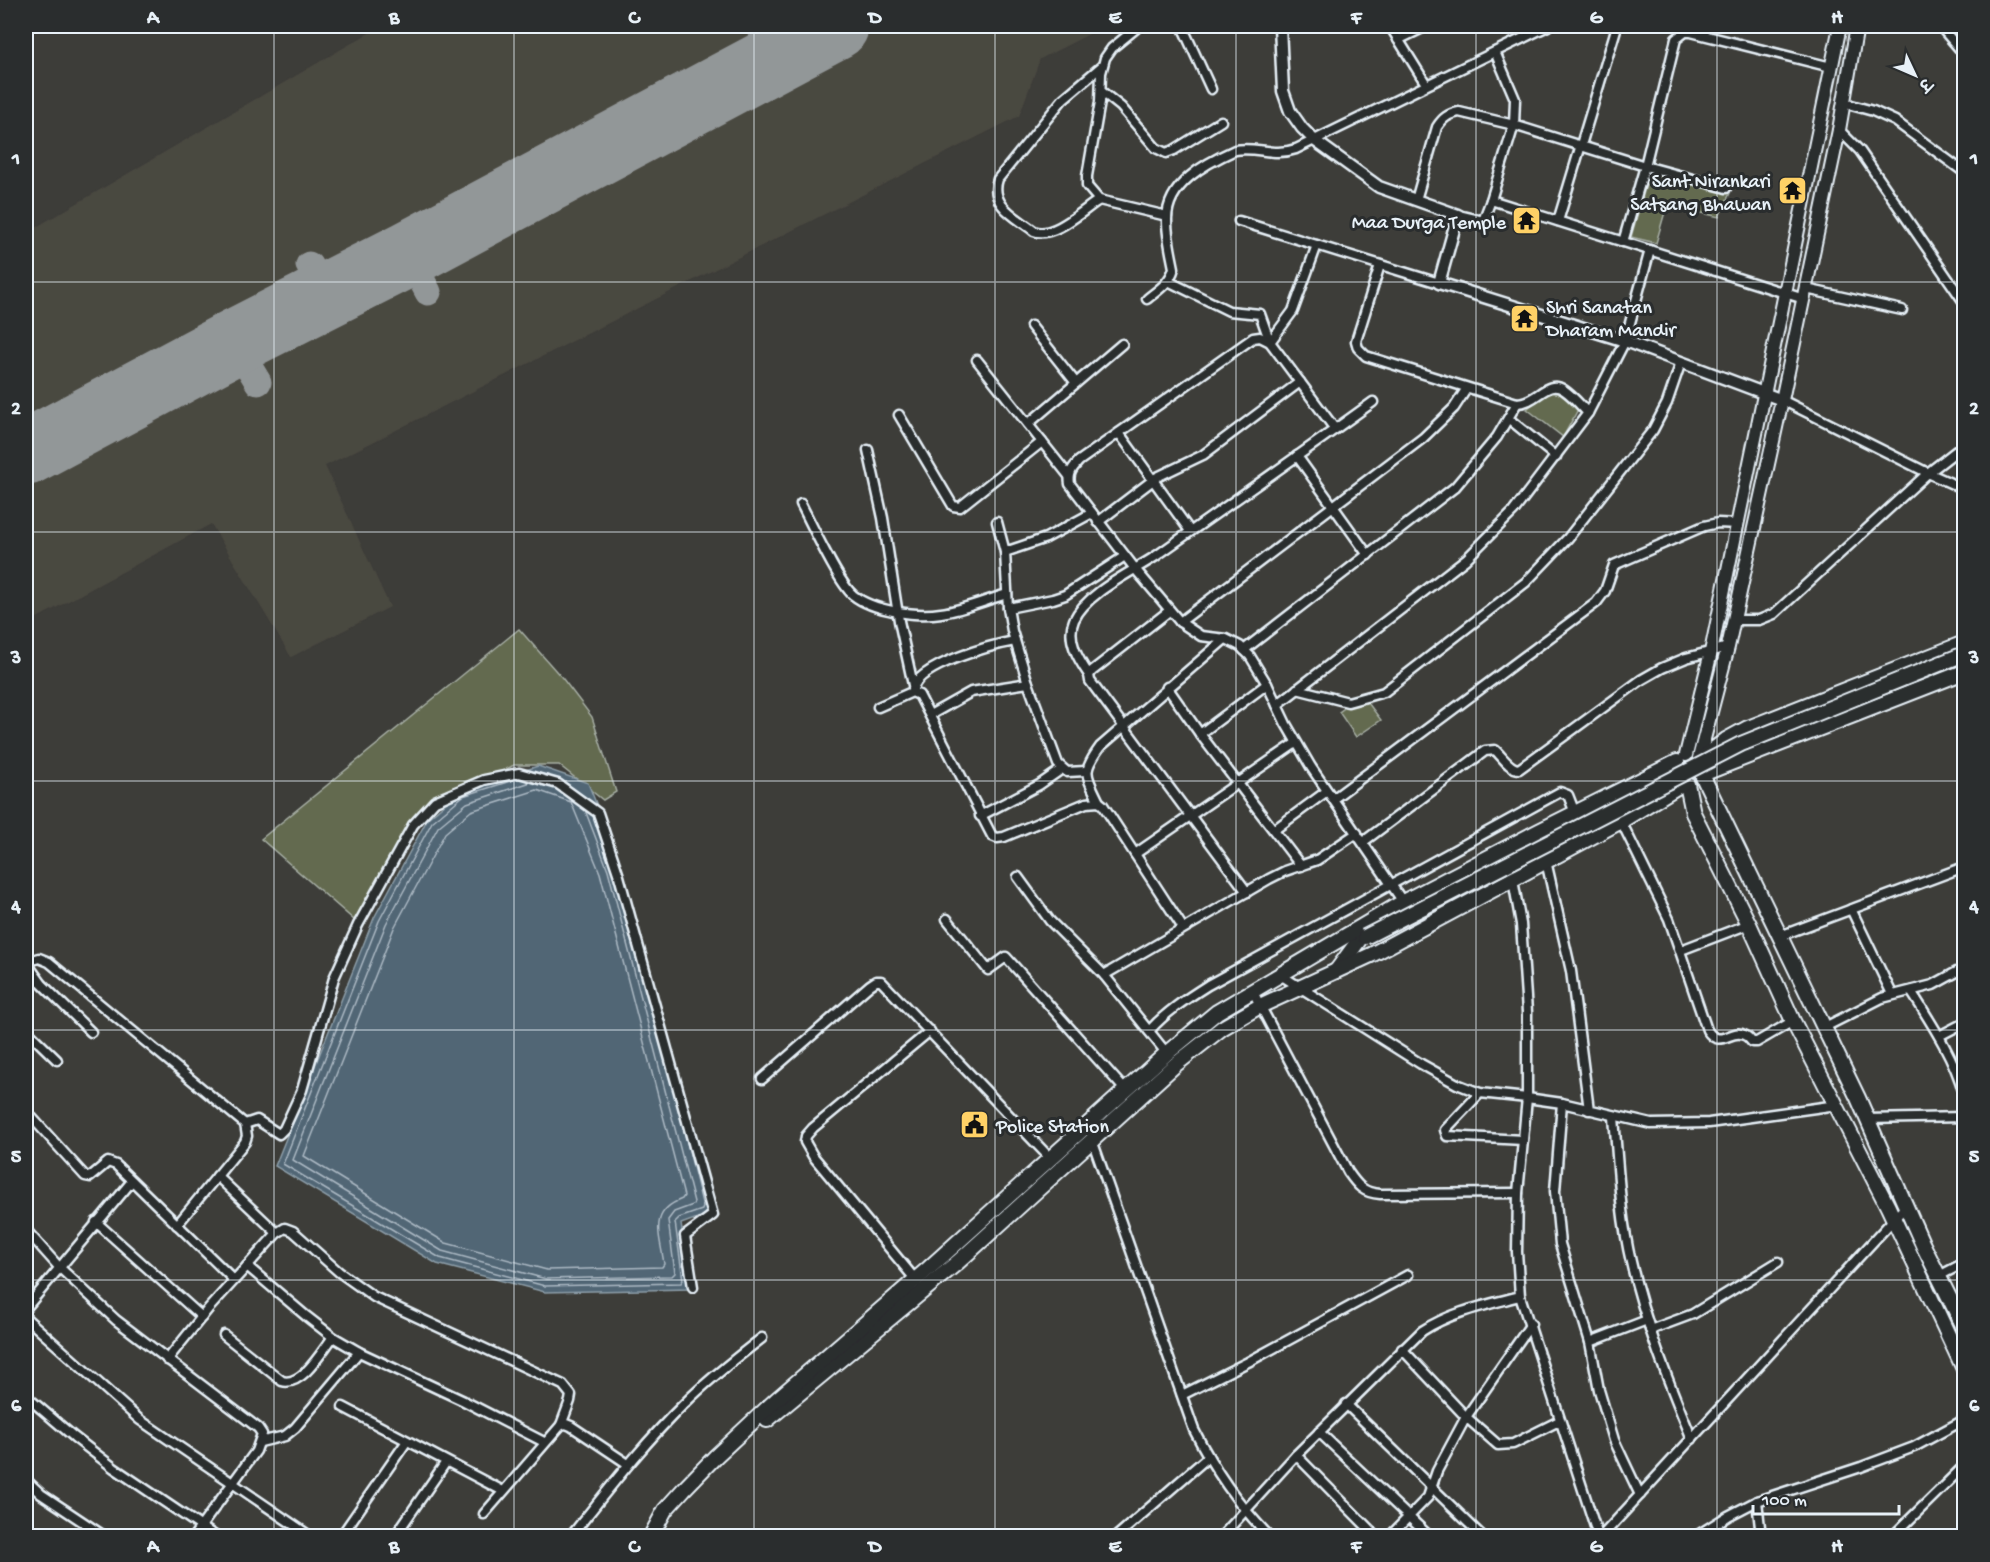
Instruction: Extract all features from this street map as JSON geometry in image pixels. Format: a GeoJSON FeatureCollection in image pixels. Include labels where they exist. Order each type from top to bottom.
{"type":"FeatureCollection","features":[{"type":"Feature","properties":{"kind":"main road"},"geometry":{"type":"LineString","coordinates":[[1691,758],[1840,26]]}},
{"type":"Feature","properties":{"kind":"main road"},"geometry":{"type":"LineString","coordinates":[[1857,26],[1839,130],[1805,294],[1728,647],[1691,758],[1676,774],[1685,783],[1693,813],[1965,1369]]}},
{"type":"Feature","properties":{"kind":"main road"},"geometry":{"type":"LineString","coordinates":[[653,1534],[666,1510],[716,1456],[776,1400],[915,1279],[1018,1198],[1089,1132],[1126,1090],[1217,1012],[1403,902],[1575,813],[1748,728],[1965,643]]}},
{"type":"Feature","properties":{"kind":"main road"},"geometry":{"type":"LineString","coordinates":[[1321,950],[1362,939],[1741,744],[1965,654]]}},
{"type":"Feature","properties":{"kind":"main road"},"geometry":{"type":"LineString","coordinates":[[653,1534],[761,1425],[958,1262],[1051,1159],[1222,1028],[1260,1006],[1373,954],[1685,783],[1694,784],[1704,775],[1965,672]]}},
{"type":"Feature","properties":{"kind":"main road"},"geometry":{"type":"LineString","coordinates":[[1691,758],[1705,765],[1704,775],[1867,1119],[1905,1207],[1965,1327]]}},
{"type":"Feature","properties":{"kind":"main road"},"geometry":{"type":"LineString","coordinates":[[1336,971],[1362,939]]}},
{"type":"Feature","properties":{"kind":"street"},"geometry":{"type":"LineString","coordinates":[[1099,200],[1053,231],[1040,233],[1034,231],[1001,205],[994,188],[998,179],[1064,99],[1102,66],[1112,48],[1139,26]]}},
{"type":"Feature","properties":{"kind":"street"},"geometry":{"type":"LineString","coordinates":[[1182,26],[1212,89]]}},
{"type":"Feature","properties":{"kind":"street"},"geometry":{"type":"LineString","coordinates":[[1280,26],[1282,91],[1290,111],[1314,140],[1379,187],[1458,215],[1483,221],[1514,125],[1515,99],[1495,52]]}},
{"type":"Feature","properties":{"kind":"street"},"geometry":{"type":"LineString","coordinates":[[1390,26],[1426,84]]}},
{"type":"Feature","properties":{"kind":"street"},"geometry":{"type":"LineString","coordinates":[[1398,40],[1427,26]]}},
{"type":"Feature","properties":{"kind":"street"},"geometry":{"type":"LineString","coordinates":[[1147,299],[1168,281],[1174,268],[1168,208],[1177,187],[1188,178],[1226,154],[1244,148],[1277,153],[1288,152],[1548,26]]}},
{"type":"Feature","properties":{"kind":"street"},"geometry":{"type":"LineString","coordinates":[[1558,221],[1617,26]]}},
{"type":"Feature","properties":{"kind":"street"},"geometry":{"type":"LineString","coordinates":[[1714,26],[1714,38]]}},
{"type":"Feature","properties":{"kind":"street"},"geometry":{"type":"LineString","coordinates":[[1940,26],[1965,54]]}},
{"type":"Feature","properties":{"kind":"street"},"geometry":{"type":"LineString","coordinates":[[1623,242],[1645,166],[1676,39],[1691,32],[1832,67]]}},
{"type":"Feature","properties":{"kind":"street"},"geometry":{"type":"LineString","coordinates":[[1102,66],[1101,91],[1087,186],[1099,200],[1167,216]]}},
{"type":"Feature","properties":{"kind":"street"},"geometry":{"type":"LineString","coordinates":[[1101,91],[1121,106],[1156,148],[1166,153],[1221,121]]}},
{"type":"Feature","properties":{"kind":"street"},"geometry":{"type":"LineString","coordinates":[[1844,103],[1889,118],[1965,172]]}},
{"type":"Feature","properties":{"kind":"street"},"geometry":{"type":"LineString","coordinates":[[1416,200],[1437,127],[1443,118],[1459,112],[1514,125],[1645,166],[1725,188]]}},
{"type":"Feature","properties":{"kind":"street"},"geometry":{"type":"LineString","coordinates":[[1839,130],[1860,151],[1965,302]]}},
{"type":"Feature","properties":{"kind":"street"},"geometry":{"type":"LineString","coordinates":[[1491,200],[1785,294],[1805,294],[1902,310]]}},
{"type":"Feature","properties":{"kind":"street"},"geometry":{"type":"LineString","coordinates":[[1439,283],[1458,215]]}},
{"type":"Feature","properties":{"kind":"street"},"geometry":{"type":"LineString","coordinates":[[1239,221],[1625,341],[1782,400],[1965,489]]}},
{"type":"Feature","properties":{"kind":"street"},"geometry":{"type":"LineString","coordinates":[[1270,342],[1293,311],[1317,245]]}},
{"type":"Feature","properties":{"kind":"street"},"geometry":{"type":"LineString","coordinates":[[1276,705],[1466,559],[1513,512],[1588,413],[1625,341],[1650,250]]}},
{"type":"Feature","properties":{"kind":"street"},"geometry":{"type":"LineString","coordinates":[[1380,265],[1356,341],[1358,348],[1366,356],[1517,403],[1526,403],[1549,386],[1557,386],[1588,413]]}},
{"type":"Feature","properties":{"kind":"street"},"geometry":{"type":"LineString","coordinates":[[1168,281],[1229,311],[1260,314],[1270,342]]}},
{"type":"Feature","properties":{"kind":"street"},"geometry":{"type":"LineString","coordinates":[[1031,326],[1076,383]]}},
{"type":"Feature","properties":{"kind":"street"},"geometry":{"type":"LineString","coordinates":[[1335,429],[1270,342],[1265,338],[1253,338],[1079,461],[1069,476],[1070,484],[1136,570],[1180,622],[1201,636],[1226,639],[1240,646],[1258,666],[1296,742],[1403,902]]}},
{"type":"Feature","properties":{"kind":"street"},"geometry":{"type":"LineString","coordinates":[[1028,424],[1122,345]]}},
{"type":"Feature","properties":{"kind":"street"},"geometry":{"type":"LineString","coordinates":[[977,360],[1069,476]]}},
{"type":"Feature","properties":{"kind":"street"},"geometry":{"type":"LineString","coordinates":[[1297,689],[1348,702],[1384,692],[1526,582],[1568,538],[1653,430],[1667,404],[1681,362]]}},
{"type":"Feature","properties":{"kind":"street"},"geometry":{"type":"LineString","coordinates":[[1098,522],[1154,480],[1203,455],[1300,382]]}},
{"type":"Feature","properties":{"kind":"street"},"geometry":{"type":"LineString","coordinates":[[1180,622],[1423,438],[1454,408],[1467,388]]}},
{"type":"Feature","properties":{"kind":"street"},"geometry":{"type":"LineString","coordinates":[[1247,892],[1090,681],[1071,635],[1074,622],[1081,609],[1092,598],[1136,570],[1373,402]]}},
{"type":"Feature","properties":{"kind":"street"},"geometry":{"type":"LineString","coordinates":[[1244,650],[1455,487],[1509,419],[1517,403]]}},
{"type":"Feature","properties":{"kind":"street"},"geometry":{"type":"LineString","coordinates":[[899,415],[956,508],[1042,442]]}},
{"type":"Feature","properties":{"kind":"street"},"geometry":{"type":"LineString","coordinates":[[1509,419],[1556,457]]}},
{"type":"Feature","properties":{"kind":"street"},"geometry":{"type":"LineString","coordinates":[[1119,433],[1191,531]]}},
{"type":"Feature","properties":{"kind":"street"},"geometry":{"type":"LineString","coordinates":[[1734,620],[1759,620],[1774,614],[1928,473],[1965,445]]}},
{"type":"Feature","properties":{"kind":"street"},"geometry":{"type":"LineString","coordinates":[[868,450],[883,518],[913,688],[930,715],[988,831],[997,838],[1004,837],[1086,803],[1099,802]]}},
{"type":"Feature","properties":{"kind":"street"},"geometry":{"type":"LineString","coordinates":[[1297,456],[1368,555]]}},
{"type":"Feature","properties":{"kind":"street"},"geometry":{"type":"LineString","coordinates":[[801,504],[843,583],[853,595],[876,607],[931,615],[1007,594]]}},
{"type":"Feature","properties":{"kind":"street"},"geometry":{"type":"LineString","coordinates":[[1005,552],[1046,538],[1092,513]]}},
{"type":"Feature","properties":{"kind":"street"},"geometry":{"type":"LineString","coordinates":[[997,522],[1005,552],[1008,608],[1028,683],[1058,764],[1067,772],[1086,771]]}},
{"type":"Feature","properties":{"kind":"street"},"geometry":{"type":"LineString","coordinates":[[1333,799],[1596,603],[1605,591],[1614,564],[1704,526],[1718,523],[1738,524]]}},
{"type":"Feature","properties":{"kind":"street"},"geometry":{"type":"LineString","coordinates":[[1008,608],[1065,595],[1125,556]]}},
{"type":"Feature","properties":{"kind":"street"},"geometry":{"type":"LineString","coordinates":[[1089,675],[1169,611]]}},
{"type":"Feature","properties":{"kind":"street"},"geometry":{"type":"LineString","coordinates":[[1183,928],[1099,802],[1086,771],[1100,747],[1123,725],[1226,639]]}},
{"type":"Feature","properties":{"kind":"street"},"geometry":{"type":"LineString","coordinates":[[879,707],[913,688],[927,672],[988,646],[1015,640]]}},
{"type":"Feature","properties":{"kind":"street"},"geometry":{"type":"LineString","coordinates":[[1363,842],[1485,751],[1495,750],[1511,766],[1519,769],[1641,680],[1686,658],[1728,647]]}},
{"type":"Feature","properties":{"kind":"street"},"geometry":{"type":"LineString","coordinates":[[930,715],[971,692],[1028,683]]}},
{"type":"Feature","properties":{"kind":"street"},"geometry":{"type":"LineString","coordinates":[[1200,734],[1267,684]]}},
{"type":"Feature","properties":{"kind":"street"},"geometry":{"type":"LineString","coordinates":[[1167,687],[1301,866]]}},
{"type":"Feature","properties":{"kind":"street"},"geometry":{"type":"LineString","coordinates":[[1135,854],[1239,784],[1296,742]]}},
{"type":"Feature","properties":{"kind":"street"},"geometry":{"type":"LineString","coordinates":[[980,816],[1062,769]]}},
{"type":"Feature","properties":{"kind":"street"},"geometry":{"type":"LineString","coordinates":[[244,1124],[257,1120],[279,1134],[284,1129],[302,1090],[334,978],[353,936],[413,825],[435,801],[484,780],[519,773],[558,784],[598,813],[619,876],[713,1215],[685,1236],[693,1287]]}},
{"type":"Feature","properties":{"kind":"street"},"geometry":{"type":"LineString","coordinates":[[1274,830],[1328,790]]}},
{"type":"Feature","properties":{"kind":"street"},"geometry":{"type":"LineString","coordinates":[[1149,1031],[1161,1017],[1208,985],[1560,792],[1568,795],[1575,813]]}},
{"type":"Feature","properties":{"kind":"street"},"geometry":{"type":"LineString","coordinates":[[1621,820],[1669,919],[1711,1037],[1717,1039],[1744,1034],[1752,1042],[1757,1042],[1793,1021]]}},
{"type":"Feature","properties":{"kind":"street"},"geometry":{"type":"LineString","coordinates":[[1104,975],[1285,871],[1323,857],[1357,833]]}},
{"type":"Feature","properties":{"kind":"street"},"geometry":{"type":"LineString","coordinates":[[1508,848],[1521,924],[1527,1012],[1527,1098],[1518,1193],[1517,1252],[1520,1296],[1531,1324],[1559,1421],[1600,1536],[1905,1207]]}},
{"type":"Feature","properties":{"kind":"street"},"geometry":{"type":"LineString","coordinates":[[1546,861],[1571,971],[1589,1110]]}},
{"type":"Feature","properties":{"kind":"street"},"geometry":{"type":"LineString","coordinates":[[1780,936],[1964,870]]}},
{"type":"Feature","properties":{"kind":"street"},"geometry":{"type":"LineString","coordinates":[[1018,877],[1050,921],[1104,975],[1175,1065]]}},
{"type":"Feature","properties":{"kind":"street"},"geometry":{"type":"LineString","coordinates":[[1851,909],[1892,994]]}},
{"type":"Feature","properties":{"kind":"street"},"geometry":{"type":"LineString","coordinates":[[947,918],[988,970],[1006,957],[1126,1090]]}},
{"type":"Feature","properties":{"kind":"street"},"geometry":{"type":"LineString","coordinates":[[1681,950],[1749,924]]}},
{"type":"Feature","properties":{"kind":"street"},"geometry":{"type":"LineString","coordinates":[[91,1032],[42,984],[26,962],[39,958],[49,962],[244,1124],[247,1136],[244,1142],[177,1225]]}},
{"type":"Feature","properties":{"kind":"street"},"geometry":{"type":"LineString","coordinates":[[1823,1028],[1871,1002],[1892,994],[1933,985],[1965,969]]}},
{"type":"Feature","properties":{"kind":"street"},"geometry":{"type":"LineString","coordinates":[[1279,974],[1421,1064],[1457,1084],[1480,1093],[1562,1103],[1651,1124],[1709,1123],[1837,1106]]}},
{"type":"Feature","properties":{"kind":"street"},"geometry":{"type":"LineString","coordinates":[[762,1079],[876,981],[881,981],[1051,1159]]}},
{"type":"Feature","properties":{"kind":"street"},"geometry":{"type":"LineString","coordinates":[[1252,990],[1347,1172],[1362,1190],[1369,1194],[1518,1193]]}},
{"type":"Feature","properties":{"kind":"street"},"geometry":{"type":"LineString","coordinates":[[1911,991],[1956,1068],[1965,1094]]}},
{"type":"Feature","properties":{"kind":"street"},"geometry":{"type":"LineString","coordinates":[[1939,1036],[1965,1023]]}},
{"type":"Feature","properties":{"kind":"street"},"geometry":{"type":"LineString","coordinates":[[915,1279],[813,1156],[805,1142],[806,1136],[813,1128],[930,1031]]}},
{"type":"Feature","properties":{"kind":"street"},"geometry":{"type":"LineString","coordinates":[[26,1032],[57,1060]]}},
{"type":"Feature","properties":{"kind":"street"},"geometry":{"type":"LineString","coordinates":[[1480,1093],[1445,1130],[1447,1136],[1523,1140]]}},
{"type":"Feature","properties":{"kind":"street"},"geometry":{"type":"LineString","coordinates":[[1562,1103],[1555,1191],[1560,1244],[1590,1342],[1599,1390],[1614,1440],[1640,1495]]}},
{"type":"Feature","properties":{"kind":"street"},"geometry":{"type":"LineString","coordinates":[[26,1111],[85,1176],[90,1177],[104,1165],[112,1162],[234,1280]]}},
{"type":"Feature","properties":{"kind":"street"},"geometry":{"type":"LineString","coordinates":[[1614,1117],[1619,1184],[1631,1261],[1650,1330],[1692,1439]]}},
{"type":"Feature","properties":{"kind":"street"},"geometry":{"type":"LineString","coordinates":[[1867,1119],[1965,1117]]}},
{"type":"Feature","properties":{"kind":"street"},"geometry":{"type":"LineString","coordinates":[[1089,1132],[1194,1430],[1214,1469],[1244,1511],[1269,1536]]}},
{"type":"Feature","properties":{"kind":"street"},"geometry":{"type":"LineString","coordinates":[[217,1176],[277,1233]]}},
{"type":"Feature","properties":{"kind":"street"},"geometry":{"type":"LineString","coordinates":[[26,1308],[132,1181]]}},
{"type":"Feature","properties":{"kind":"street"},"geometry":{"type":"LineString","coordinates":[[96,1222],[202,1317]]}},
{"type":"Feature","properties":{"kind":"street"},"geometry":{"type":"LineString","coordinates":[[167,1360],[277,1233],[285,1228],[293,1231],[339,1272],[374,1297],[563,1385],[568,1390],[570,1401],[561,1425],[484,1514]]}},
{"type":"Feature","properties":{"kind":"street"},"geometry":{"type":"LineString","coordinates":[[26,1230],[59,1267],[116,1320],[252,1421],[262,1434],[260,1442],[233,1483],[194,1536]]}},
{"type":"Feature","properties":{"kind":"street"},"geometry":{"type":"LineString","coordinates":[[1650,1330],[1693,1314],[1778,1263]]}},
{"type":"Feature","properties":{"kind":"street"},"geometry":{"type":"LineString","coordinates":[[1939,1276],[1965,1263]]}},
{"type":"Feature","properties":{"kind":"street"},"geometry":{"type":"LineString","coordinates":[[247,1266],[333,1337],[359,1352],[464,1401],[544,1442]]}},
{"type":"Feature","properties":{"kind":"street"},"geometry":{"type":"LineString","coordinates":[[1182,1395],[1277,1347],[1408,1275]]}},
{"type":"Feature","properties":{"kind":"street"},"geometry":{"type":"LineString","coordinates":[[1222,1536],[1296,1455],[1422,1331],[1437,1321],[1461,1312],[1520,1296]]}},
{"type":"Feature","properties":{"kind":"street"},"geometry":{"type":"LineString","coordinates":[[26,1318],[140,1420],[310,1536]]}},
{"type":"Feature","properties":{"kind":"street"},"geometry":{"type":"LineString","coordinates":[[1590,1342],[1647,1320]]}},
{"type":"Feature","properties":{"kind":"street"},"geometry":{"type":"LineString","coordinates":[[1390,1536],[1428,1497],[1437,1471],[1466,1417],[1531,1324]]}},
{"type":"Feature","properties":{"kind":"street"},"geometry":{"type":"LineString","coordinates":[[224,1335],[282,1381],[289,1383],[304,1374],[333,1337]]}},
{"type":"Feature","properties":{"kind":"street"},"geometry":{"type":"LineString","coordinates":[[571,1536],[628,1464],[684,1403],[724,1367],[762,1338]]}},
{"type":"Feature","properties":{"kind":"street"},"geometry":{"type":"LineString","coordinates":[[1402,1350],[1466,1417],[1498,1445],[1506,1446],[1559,1421]]}},
{"type":"Feature","properties":{"kind":"street"},"geometry":{"type":"LineString","coordinates":[[260,1442],[285,1436],[295,1428],[359,1352]]}},
{"type":"Feature","properties":{"kind":"street"},"geometry":{"type":"LineString","coordinates":[[26,1396],[114,1468],[216,1536]]}},
{"type":"Feature","properties":{"kind":"street"},"geometry":{"type":"LineString","coordinates":[[1346,1404],[1482,1536]]}},
{"type":"Feature","properties":{"kind":"street"},"geometry":{"type":"LineString","coordinates":[[343,1407],[502,1491]]}},
{"type":"Feature","properties":{"kind":"street"},"geometry":{"type":"LineString","coordinates":[[1696,1536],[1756,1501],[1861,1467],[1914,1446],[1965,1420]]}},
{"type":"Feature","properties":{"kind":"street"},"geometry":{"type":"LineString","coordinates":[[561,1425],[571,1426],[628,1464]]}},
{"type":"Feature","properties":{"kind":"street"},"geometry":{"type":"LineString","coordinates":[[1319,1432],[1429,1536]]}},
{"type":"Feature","properties":{"kind":"street"},"geometry":{"type":"LineString","coordinates":[[341,1536],[407,1442]]}},
{"type":"Feature","properties":{"kind":"street"},"geometry":{"type":"LineString","coordinates":[[1296,1455],[1376,1536]]}},
{"type":"Feature","properties":{"kind":"street"},"geometry":{"type":"LineString","coordinates":[[1117,1536],[1208,1457]]}},
{"type":"Feature","properties":{"kind":"street"},"geometry":{"type":"LineString","coordinates":[[395,1536],[447,1462]]}},
{"type":"Feature","properties":{"kind":"street"},"geometry":{"type":"LineString","coordinates":[[1893,1536],[1965,1466]]}},
{"type":"Feature","properties":{"kind":"street"},"geometry":{"type":"LineString","coordinates":[[26,1480],[41,1494],[104,1536]]}},
{"type":"Feature","properties":{"kind":"street"},"geometry":{"type":"LineString","coordinates":[[1756,1501],[1761,1536]]}},
{"type":"Feature","properties":{"kind":"shaded area"},"geometry":{"type":"Polygon","coordinates":[[[381,26],[1105,26],[1040,59],[1019,116],[325,466],[390,607],[291,657],[211,524],[26,624],[26,233],[381,26]]]}},
{"type":"Feature","properties":{"kind":"green space"},"geometry":{"type":"Polygon","coordinates":[[[1649,174],[1730,193],[1719,217],[1667,205],[1656,243],[1631,237],[1649,174]]]}},
{"type":"Feature","properties":{"kind":"green space"},"geometry":{"type":"Polygon","coordinates":[[[1555,383],[1582,402],[1563,437],[1527,409],[1555,383]]]}},
{"type":"Feature","properties":{"kind":"green space"},"geometry":{"type":"Polygon","coordinates":[[[519,629],[563,679],[592,717],[616,792],[603,800],[559,765],[514,765],[428,810],[361,926],[261,839],[519,629]]]}},
{"type":"Feature","properties":{"kind":"green space"},"geometry":{"type":"Polygon","coordinates":[[[1362,695],[1381,720],[1356,737],[1339,712],[1362,695]]]}},
{"type":"Feature","properties":{"kind":"water"},"geometry":{"type":"Polygon","coordinates":[[[538,766],[588,783],[621,866],[711,1213],[681,1224],[691,1289],[545,1292],[437,1264],[275,1166],[374,918],[428,818],[460,791],[538,766]]]}},
{"type":"Feature","properties":{"kind":"taxiway"},"geometry":{"type":"LineString","coordinates":[[408,254],[428,292]]}},
{"type":"Feature","properties":{"kind":"taxiway"},"geometry":{"type":"LineString","coordinates":[[309,265],[327,295]]}},
{"type":"Feature","properties":{"kind":"taxiway"},"geometry":{"type":"LineString","coordinates":[[234,342],[258,382]]}},
{"type":"Feature","properties":{"kind":"runway"},"geometry":{"type":"LineString","coordinates":[[26,453],[234,342],[408,254],[836,26]]}},
{"type":"Feature","properties":{"kind":"place","name":"Sant Nirankari Satsang Bhawan"},"geometry":{"type":"Point","coordinates":[1792,191]}},
{"type":"Feature","properties":{"kind":"place","name":"Maa Durga Temple"},"geometry":{"type":"Point","coordinates":[1527,221]}},
{"type":"Feature","properties":{"kind":"place","name":"Shri Sanatan Dharam Mandir"},"geometry":{"type":"Point","coordinates":[1525,318]}},
{"type":"Feature","properties":{"kind":"place","name":"Police Station"},"geometry":{"type":"Point","coordinates":[975,1125]}}]}
